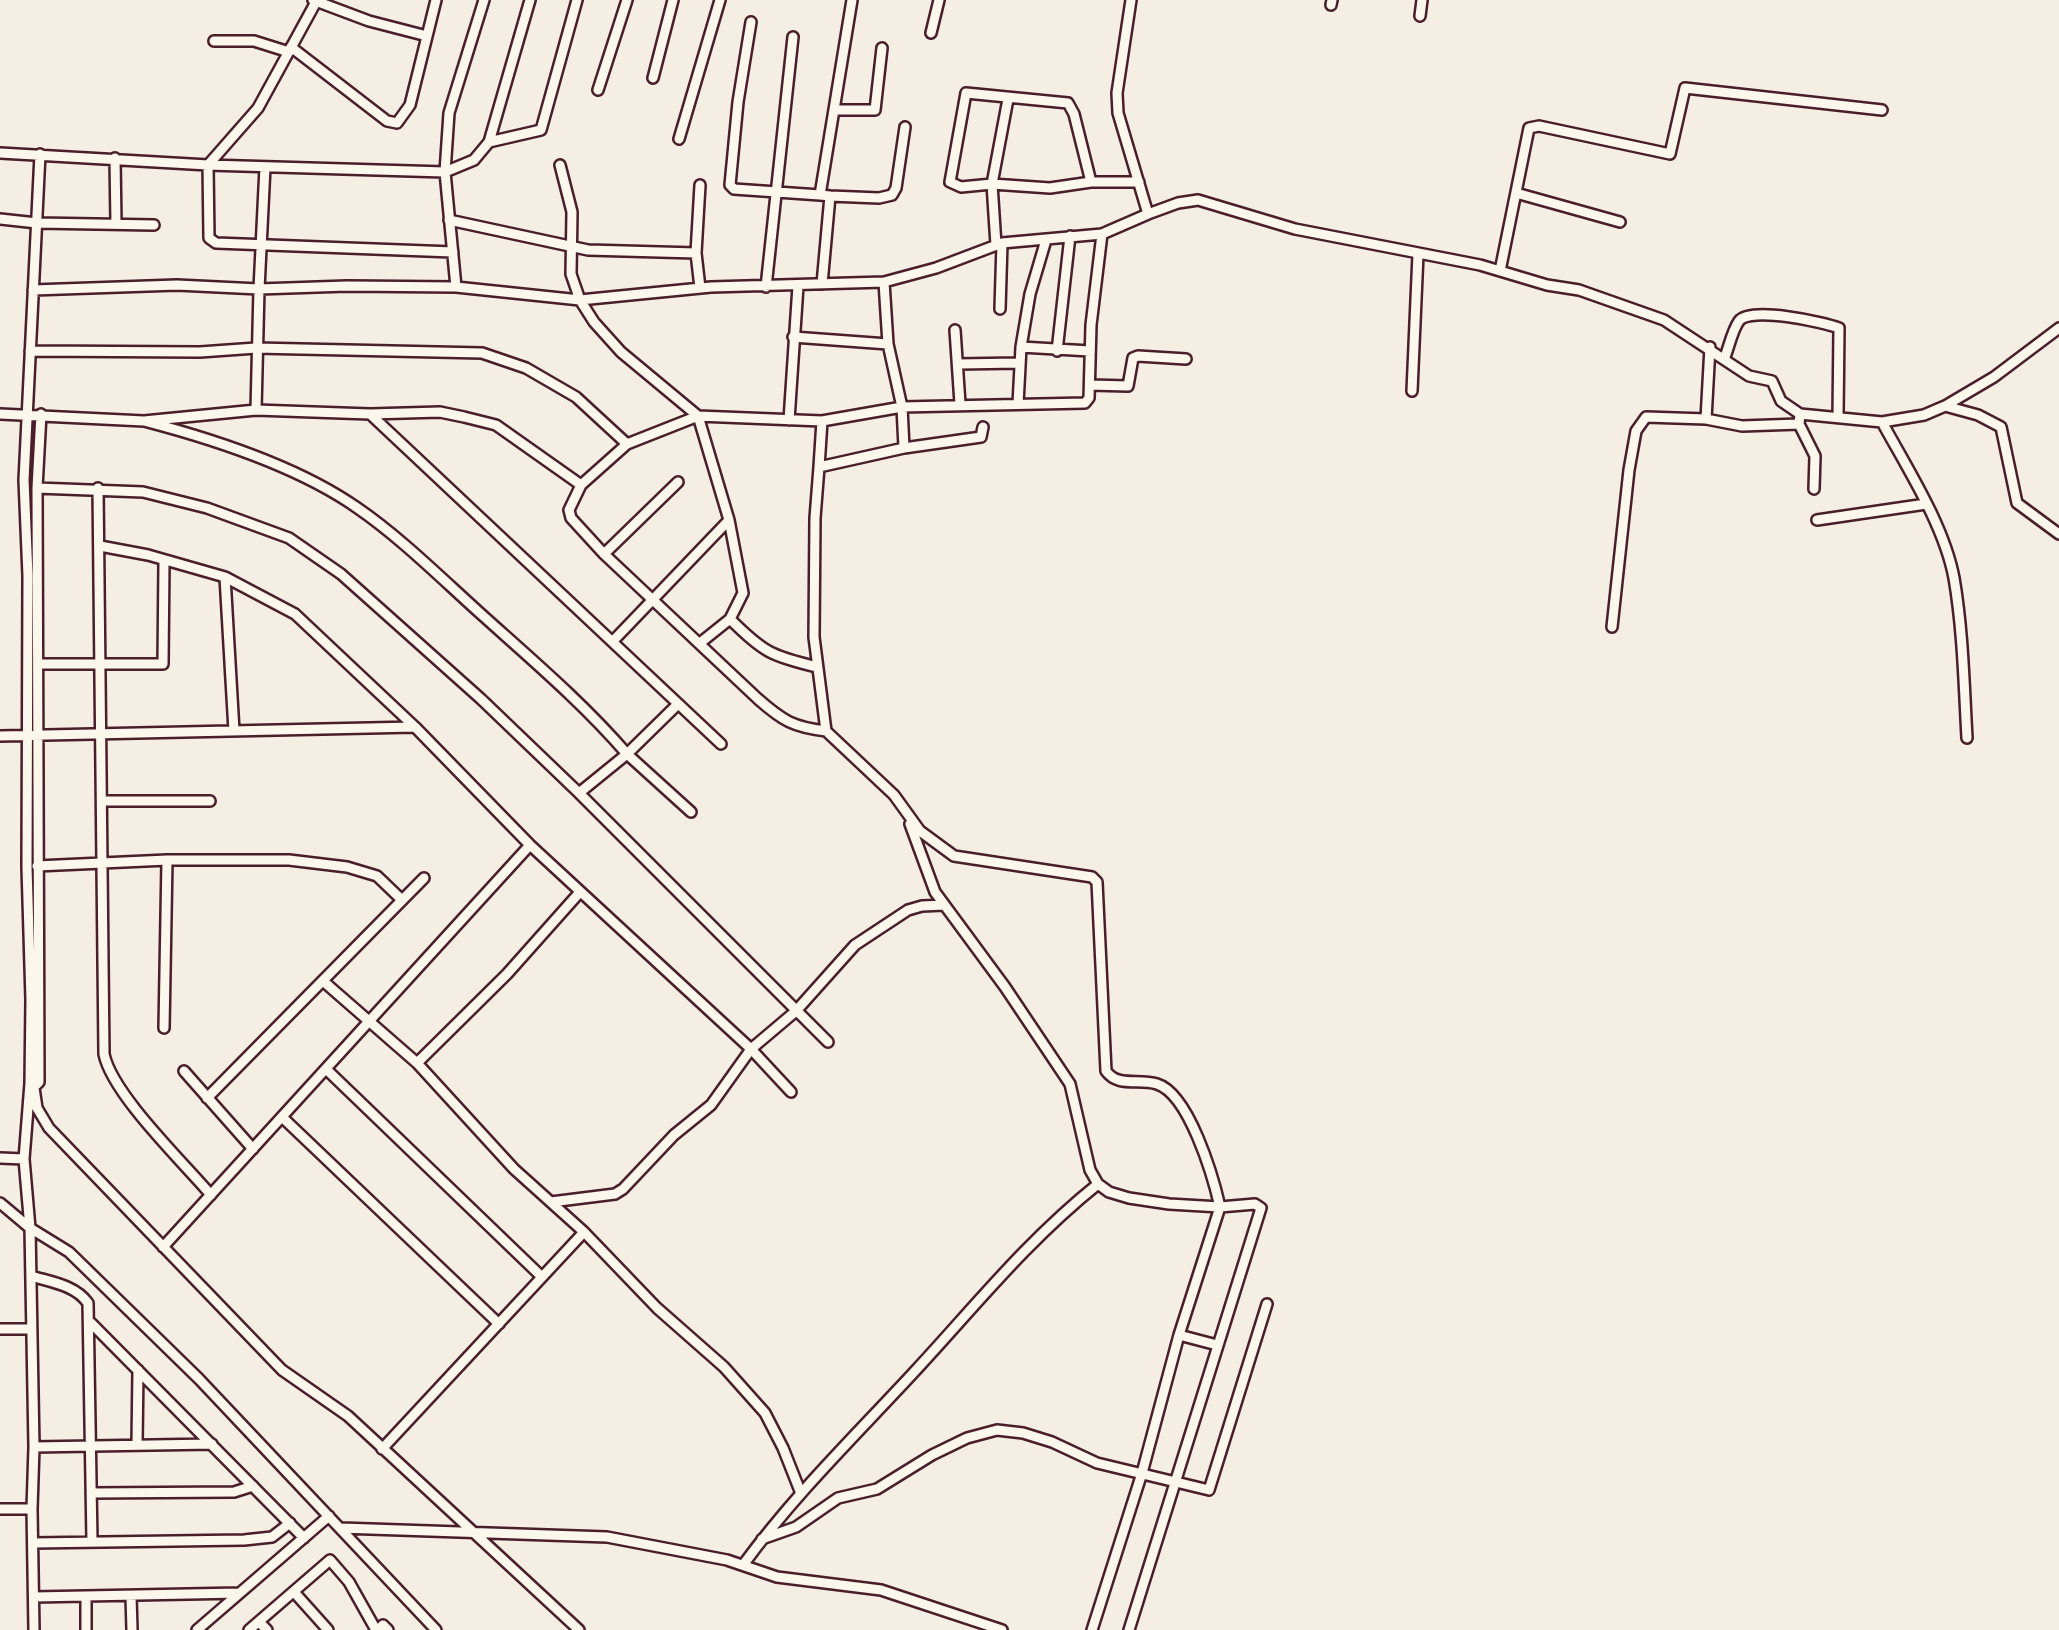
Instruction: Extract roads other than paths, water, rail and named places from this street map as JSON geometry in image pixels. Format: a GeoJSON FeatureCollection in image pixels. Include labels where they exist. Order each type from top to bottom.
{"type":"FeatureCollection","features":[{"type":"Feature","properties":{"kind":"street"},"geometry":{"type":"LineString","coordinates":[[427,36],[369,21],[316,0],[258,108],[208,164],[209,233],[212,242],[453,251]]}},
{"type":"Feature","properties":{"kind":"street"},"geometry":{"type":"LineString","coordinates":[[214,41],[254,41],[290,50],[387,121],[397,123],[410,105],[436,0]]}},
{"type":"Feature","properties":{"kind":"street"},"geometry":{"type":"LineString","coordinates":[[456,287],[445,172],[449,113],[484,0]]}},
{"type":"Feature","properties":{"kind":"street"},"geometry":{"type":"LineString","coordinates":[[0,153],[265,167],[445,172],[474,160],[489,142],[530,0]]}},
{"type":"Feature","properties":{"kind":"street"},"geometry":{"type":"LineString","coordinates":[[489,142],[541,130],[577,0]]}},
{"type":"Feature","properties":{"kind":"street"},"geometry":{"type":"LineString","coordinates":[[598,90],[627,0]]}},
{"type":"Feature","properties":{"kind":"street"},"geometry":{"type":"LineString","coordinates":[[653,78],[673,0]]}},
{"type":"Feature","properties":{"kind":"street"},"geometry":{"type":"LineString","coordinates":[[679,139],[720,0]]}},
{"type":"Feature","properties":{"kind":"street"},"geometry":{"type":"LineString","coordinates":[[820,195],[852,0]]}},
{"type":"Feature","properties":{"kind":"street"},"geometry":{"type":"LineString","coordinates":[[931,33],[939,0]]}},
{"type":"Feature","properties":{"kind":"street"},"geometry":{"type":"LineString","coordinates":[[1131,0],[1120,69],[1118,113],[1148,214]]}},
{"type":"Feature","properties":{"kind":"street"},"geometry":{"type":"LineString","coordinates":[[1420,16],[1422,0]]}},
{"type":"Feature","properties":{"kind":"street"},"geometry":{"type":"LineString","coordinates":[[751,22],[738,102],[730,185],[734,189],[879,198],[892,195],[896,188],[905,127]]}},
{"type":"Feature","properties":{"kind":"street"},"geometry":{"type":"LineString","coordinates":[[766,287],[793,37]]}},
{"type":"Feature","properties":{"kind":"street"},"geometry":{"type":"LineString","coordinates":[[834,110],[875,110],[882,48]]}},
{"type":"Feature","properties":{"kind":"street"},"geometry":{"type":"LineString","coordinates":[[1500,271],[1529,128],[1539,126],[1670,154],[1685,88],[1882,110]]}},
{"type":"Feature","properties":{"kind":"street"},"geometry":{"type":"LineString","coordinates":[[1091,182],[1074,114],[1068,103],[966,93],[961,105],[950,182],[961,187],[992,184],[1049,188],[1091,182],[1139,182]]}},
{"type":"Feature","properties":{"kind":"street"},"geometry":{"type":"LineString","coordinates":[[1000,309],[999,244],[992,184],[1008,99]]}},
{"type":"Feature","properties":{"kind":"street"},"geometry":{"type":"LineString","coordinates":[[34,1630],[30,1228],[24,1159],[32,1084],[26,414],[40,154]]}},
{"type":"Feature","properties":{"kind":"street"},"geometry":{"type":"LineString","coordinates":[[115,158],[116,224]]}},
{"type":"Feature","properties":{"kind":"street"},"geometry":{"type":"LineString","coordinates":[[560,165],[572,212],[570,274],[580,300],[594,322],[621,352],[698,416],[729,520],[743,593],[730,619],[700,643]]}},
{"type":"Feature","properties":{"kind":"street"},"geometry":{"type":"LineString","coordinates":[[256,410],[256,348],[265,167]]}},
{"type":"Feature","properties":{"kind":"street"},"geometry":{"type":"LineString","coordinates":[[700,185],[696,253],[700,288]]}},
{"type":"Feature","properties":{"kind":"street"},"geometry":{"type":"LineString","coordinates":[[1516,193],[1620,222]]}},
{"type":"Feature","properties":{"kind":"street"},"geometry":{"type":"LineString","coordinates":[[822,284],[830,196]]}},
{"type":"Feature","properties":{"kind":"street"},"geometry":{"type":"LineString","coordinates":[[33,290],[177,285],[259,289],[346,286],[456,287],[580,300],[700,288],[884,282],[936,268],[999,244],[1102,234],[1168,206],[1198,200],[1295,229],[1579,290],[1664,320],[1710,347],[1749,376],[1772,381],[1781,401],[1800,419],[1815,456],[1814,489]]}},
{"type":"Feature","properties":{"kind":"street"},"geometry":{"type":"LineString","coordinates":[[0,219],[37,223],[154,225]]}},
{"type":"Feature","properties":{"kind":"street"},"geometry":{"type":"LineString","coordinates":[[449,220],[589,250],[696,253]]}},
{"type":"Feature","properties":{"kind":"street"},"geometry":{"type":"LineString","coordinates":[[826,731],[796,727],[778,717],[653,597],[604,554],[571,518],[569,510],[581,485],[627,444],[698,416],[822,421],[902,407],[1085,402],[1089,398],[1090,351],[1102,234]]}},
{"type":"Feature","properties":{"kind":"street"},"geometry":{"type":"LineString","coordinates":[[1057,351],[1070,236]]}},
{"type":"Feature","properties":{"kind":"street"},"geometry":{"type":"LineString","coordinates":[[1018,404],[1019,363],[1030,294],[1046,240]]}},
{"type":"Feature","properties":{"kind":"street"},"geometry":{"type":"LineString","coordinates":[[1412,391],[1418,254]]}},
{"type":"Feature","properties":{"kind":"street"},"geometry":{"type":"LineString","coordinates":[[884,282],[888,344],[902,407],[904,448]]}},
{"type":"Feature","properties":{"kind":"street"},"geometry":{"type":"LineString","coordinates":[[789,420],[798,286]]}},
{"type":"Feature","properties":{"kind":"street"},"geometry":{"type":"LineString","coordinates":[[1725,357],[1739,320],[1749,315],[1773,315],[1839,328],[1839,417]]}},
{"type":"Feature","properties":{"kind":"street"},"geometry":{"type":"LineString","coordinates":[[1612,627],[1636,431],[1646,418],[1706,419],[1742,426],[1839,417],[1882,422],[1924,415],[1945,407],[1994,377],[2059,328]]}},
{"type":"Feature","properties":{"kind":"street"},"geometry":{"type":"LineString","coordinates":[[955,330],[960,404]]}},
{"type":"Feature","properties":{"kind":"street"},"geometry":{"type":"LineString","coordinates":[[793,337],[888,344]]}},
{"type":"Feature","properties":{"kind":"street"},"geometry":{"type":"LineString","coordinates":[[1021,347],[1090,351]]}},
{"type":"Feature","properties":{"kind":"street"},"geometry":{"type":"LineString","coordinates":[[1706,419],[1710,347]]}},
{"type":"Feature","properties":{"kind":"street"},"geometry":{"type":"LineString","coordinates":[[30,351],[200,352],[256,348],[482,353],[526,368],[576,397],[627,444]]}},
{"type":"Feature","properties":{"kind":"street"},"geometry":{"type":"LineString","coordinates":[[1090,385],[1128,386],[1133,358],[1138,356],[1186,359]]}},
{"type":"Feature","properties":{"kind":"street"},"geometry":{"type":"LineString","coordinates":[[958,364],[1019,363]]}},
{"type":"Feature","properties":{"kind":"street"},"geometry":{"type":"LineString","coordinates":[[1945,407],[1978,415],[2001,427],[2017,503],[2059,534]]}},
{"type":"Feature","properties":{"kind":"street"},"geometry":{"type":"LineString","coordinates":[[0,414],[144,421],[256,410],[370,414],[440,412],[496,425],[581,485]]}},
{"type":"Feature","properties":{"kind":"street"},"geometry":{"type":"LineString","coordinates":[[32,1084],[40,1078],[41,1023],[37,866],[37,488],[41,414]]}},
{"type":"Feature","properties":{"kind":"street"},"geometry":{"type":"LineString","coordinates":[[370,414],[722,744]]}},
{"type":"Feature","properties":{"kind":"street"},"geometry":{"type":"LineString","coordinates":[[144,421],[214,439],[312,482],[356,506],[453,588],[585,708],[627,754],[691,812]]}},
{"type":"Feature","properties":{"kind":"street"},"geometry":{"type":"LineString","coordinates":[[822,421],[814,584],[817,667],[826,731],[833,741],[867,767],[920,831],[954,856],[1092,877],[1097,882],[1106,1071],[1119,1081],[1156,1083],[1168,1090],[1199,1138],[1220,1207],[1179,1335],[1142,1472],[1092,1630]]}},
{"type":"Feature","properties":{"kind":"street"},"geometry":{"type":"LineString","coordinates":[[1882,422],[1926,504],[1954,576],[1963,661],[1967,738]]}},
{"type":"Feature","properties":{"kind":"street"},"geometry":{"type":"LineString","coordinates":[[819,467],[904,448],[981,437],[984,427]]}},
{"type":"Feature","properties":{"kind":"street"},"geometry":{"type":"LineString","coordinates":[[604,554],[678,482]]}},
{"type":"Feature","properties":{"kind":"street"},"geometry":{"type":"LineString","coordinates":[[37,488],[78,491],[98,488],[143,492],[207,508],[289,538],[341,574],[579,793],[828,1042]]}},
{"type":"Feature","properties":{"kind":"street"},"geometry":{"type":"LineString","coordinates":[[98,488],[104,1054],[108,1070],[124,1095],[211,1195]]}},
{"type":"Feature","properties":{"kind":"street"},"geometry":{"type":"LineString","coordinates":[[1817,520],[1926,504]]}},
{"type":"Feature","properties":{"kind":"street"},"geometry":{"type":"LineString","coordinates":[[614,640],[729,520]]}},
{"type":"Feature","properties":{"kind":"street"},"geometry":{"type":"LineString","coordinates":[[100,546],[225,577],[295,614],[415,727],[530,845],[751,1049],[792,1092]]}},
{"type":"Feature","properties":{"kind":"street"},"geometry":{"type":"LineString","coordinates":[[38,664],[163,664],[164,561]]}},
{"type":"Feature","properties":{"kind":"street"},"geometry":{"type":"LineString","coordinates":[[225,577],[234,731]]}},
{"type":"Feature","properties":{"kind":"street"},"geometry":{"type":"LineString","coordinates":[[730,619],[759,648],[769,654],[817,667]]}},
{"type":"Feature","properties":{"kind":"street"},"geometry":{"type":"LineString","coordinates":[[579,793],[627,754],[678,704]]}},
{"type":"Feature","properties":{"kind":"street"},"geometry":{"type":"LineString","coordinates":[[0,736],[415,727]]}},
{"type":"Feature","properties":{"kind":"street"},"geometry":{"type":"LineString","coordinates":[[102,801],[210,801]]}},
{"type":"Feature","properties":{"kind":"street"},"geometry":{"type":"LineString","coordinates":[[906,812],[935,892],[1005,987],[1070,1084],[1090,1170],[1098,1184],[1109,1192],[1129,1198],[1169,1205],[1220,1207],[1255,1204],[1261,1208],[1129,1630]]}},
{"type":"Feature","properties":{"kind":"street"},"geometry":{"type":"LineString","coordinates":[[163,1247],[530,845]]}},
{"type":"Feature","properties":{"kind":"street"},"geometry":{"type":"LineString","coordinates":[[37,866],[167,860],[289,860],[347,867],[377,876],[402,901]]}},
{"type":"Feature","properties":{"kind":"street"},"geometry":{"type":"LineString","coordinates":[[164,1028],[167,860]]}},
{"type":"Feature","properties":{"kind":"street"},"geometry":{"type":"LineString","coordinates":[[207,1098],[424,878]]}},
{"type":"Feature","properties":{"kind":"street"},"geometry":{"type":"LineString","coordinates":[[417,1063],[507,974],[580,892]]}},
{"type":"Feature","properties":{"kind":"street"},"geometry":{"type":"LineString","coordinates":[[551,1202],[615,1194],[623,1189],[674,1135],[711,1105],[751,1049],[796,1011],[865,938],[908,911],[922,906],[944,905]]}},
{"type":"Feature","properties":{"kind":"street"},"geometry":{"type":"LineString","coordinates":[[323,981],[417,1063],[514,1170],[584,1232],[657,1308],[724,1367],[765,1413],[800,1491]]}},
{"type":"Feature","properties":{"kind":"street"},"geometry":{"type":"LineString","coordinates":[[326,1069],[542,1277]]}},
{"type":"Feature","properties":{"kind":"street"},"geometry":{"type":"LineString","coordinates":[[184,1070],[253,1149]]}},
{"type":"Feature","properties":{"kind":"street"},"geometry":{"type":"LineString","coordinates":[[32,1084],[37,1108],[49,1128],[282,1370],[348,1416],[579,1630]]}},
{"type":"Feature","properties":{"kind":"street"},"geometry":{"type":"LineString","coordinates":[[282,1117],[499,1324]]}},
{"type":"Feature","properties":{"kind":"street"},"geometry":{"type":"LineString","coordinates":[[0,1158],[24,1159]]}},
{"type":"Feature","properties":{"kind":"street"},"geometry":{"type":"LineString","coordinates":[[743,1565],[800,1491],[1051,1222],[1098,1184]]}},
{"type":"Feature","properties":{"kind":"street"},"geometry":{"type":"LineString","coordinates":[[0,1203],[30,1228],[69,1252],[199,1379],[436,1630]]}},
{"type":"Feature","properties":{"kind":"street"},"geometry":{"type":"LineString","coordinates":[[382,1448],[584,1232]]}},
{"type":"Feature","properties":{"kind":"street"},"geometry":{"type":"LineString","coordinates":[[31,1276],[82,1294],[89,1303],[92,1542]]}},
{"type":"Feature","properties":{"kind":"street"},"geometry":{"type":"LineString","coordinates":[[762,1539],[796,1527],[838,1499],[877,1489],[932,1455],[967,1438],[997,1430],[1023,1433],[1097,1462],[1209,1490],[1267,1304]]}},
{"type":"Feature","properties":{"kind":"street"},"geometry":{"type":"LineString","coordinates":[[91,1323],[304,1538]]}},
{"type":"Feature","properties":{"kind":"street"},"geometry":{"type":"LineString","coordinates":[[0,1329],[32,1329]]}},
{"type":"Feature","properties":{"kind":"street"},"geometry":{"type":"LineString","coordinates":[[1179,1335],[1217,1345]]}},
{"type":"Feature","properties":{"kind":"street"},"geometry":{"type":"LineString","coordinates":[[138,1370],[138,1444]]}},
{"type":"Feature","properties":{"kind":"street"},"geometry":{"type":"LineString","coordinates":[[34,1447],[212,1444]]}},
{"type":"Feature","properties":{"kind":"street"},"geometry":{"type":"LineString","coordinates":[[91,1493],[234,1492],[253,1486]]}},
{"type":"Feature","properties":{"kind":"street"},"geometry":{"type":"LineString","coordinates":[[0,1509],[32,1509]]}},
{"type":"Feature","properties":{"kind":"street"},"geometry":{"type":"LineString","coordinates":[[197,1630],[329,1516]]}},
{"type":"Feature","properties":{"kind":"street"},"geometry":{"type":"LineString","coordinates":[[33,1543],[272,1537],[290,1523]]}},
{"type":"Feature","properties":{"kind":"street"},"geometry":{"type":"LineString","coordinates":[[341,1528],[607,1537],[743,1565],[777,1577],[881,1590],[1001,1630]]}},
{"type":"Feature","properties":{"kind":"street"},"geometry":{"type":"LineString","coordinates":[[249,1630],[330,1560],[349,1582],[377,1630],[383,1625],[388,1630]]}},
{"type":"Feature","properties":{"kind":"street"},"geometry":{"type":"LineString","coordinates":[[294,1592],[328,1630]]}},
{"type":"Feature","properties":{"kind":"street"},"geometry":{"type":"LineString","coordinates":[[34,1597],[240,1593]]}},
{"type":"Feature","properties":{"kind":"street"},"geometry":{"type":"LineString","coordinates":[[131,1596],[132,1630]]}},
{"type":"Feature","properties":{"kind":"street"},"geometry":{"type":"LineString","coordinates":[[86,1597],[86,1630]]}},
{"type":"Feature","properties":{"kind":"street"},"geometry":{"type":"LineString","coordinates":[[259,1622],[267,1630]]}}]}
